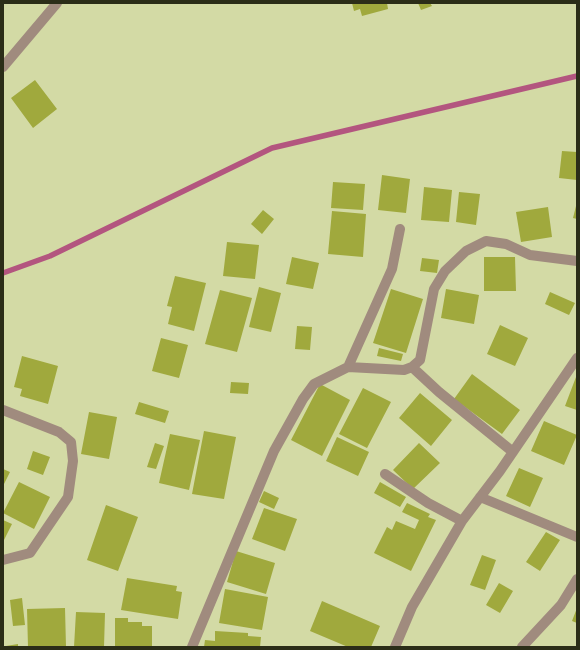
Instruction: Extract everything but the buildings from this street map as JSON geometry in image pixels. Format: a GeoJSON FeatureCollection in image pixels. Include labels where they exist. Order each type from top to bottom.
{"type":"FeatureCollection","features":[{"type":"Feature","properties":{"kind":"street"},"geometry":{"type":"LineString","coordinates":[[3,66],[57,3]]}},
{"type":"Feature","properties":{"kind":"street"},"geometry":{"type":"LineString","coordinates":[[348,367],[392,269],[400,229]]}},
{"type":"Feature","properties":{"kind":"street"},"geometry":{"type":"LineString","coordinates":[[192,647],[274,452],[303,399],[314,384],[348,367],[404,370],[412,367],[420,360],[434,289],[445,271],[466,251],[486,241],[506,244],[530,255],[577,261]]}},
{"type":"Feature","properties":{"kind":"street"},"geometry":{"type":"LineString","coordinates":[[395,647],[412,607],[462,521],[513,452],[577,358]]}},
{"type":"Feature","properties":{"kind":"street"},"geometry":{"type":"LineString","coordinates":[[412,367],[439,392],[513,452]]}},
{"type":"Feature","properties":{"kind":"street"},"geometry":{"type":"LineString","coordinates":[[3,410],[59,432],[71,442],[73,461],[68,497],[30,553],[3,560]]}},
{"type":"Feature","properties":{"kind":"street"},"geometry":{"type":"LineString","coordinates":[[385,474],[428,503],[462,521]]}},
{"type":"Feature","properties":{"kind":"street"},"geometry":{"type":"LineString","coordinates":[[480,497],[577,537]]}},
{"type":"Feature","properties":{"kind":"street"},"geometry":{"type":"LineString","coordinates":[[522,647],[561,605],[577,579]]}},
{"type":"Feature","properties":{"kind":"waterway"},"geometry":{"type":"LineString","coordinates":[[3,273],[50,256],[272,148],[577,76]]}}]}
